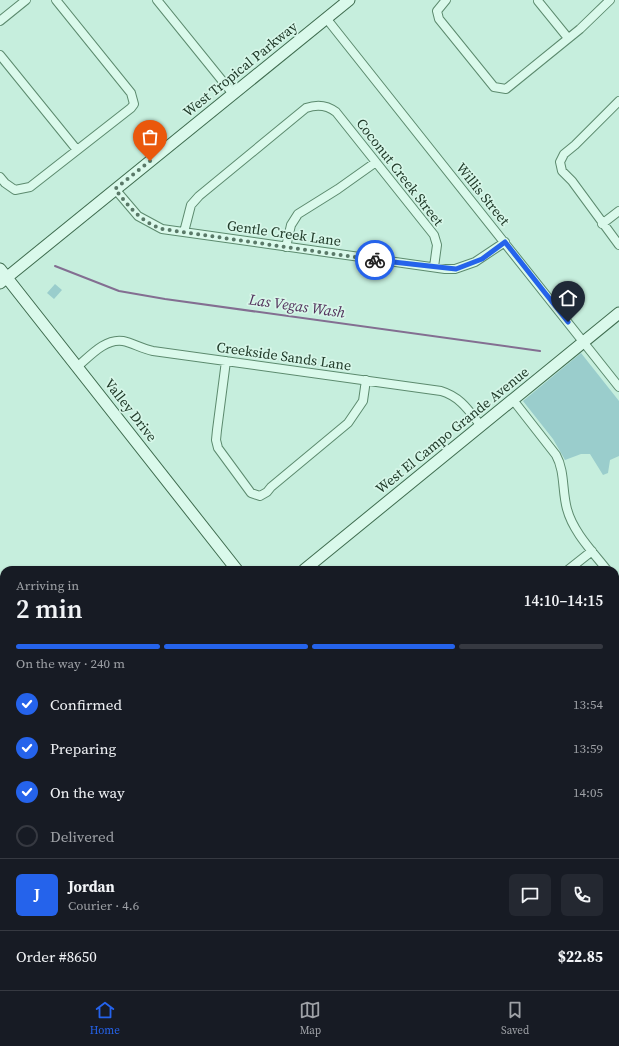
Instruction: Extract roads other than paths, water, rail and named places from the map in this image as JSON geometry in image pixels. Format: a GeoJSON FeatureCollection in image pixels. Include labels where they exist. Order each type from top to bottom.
{"type":"FeatureCollection","features":[{"type":"Feature","properties":{"kind":"street"},"geometry":{"type":"LineString","coordinates":[[0,21],[26,0]]}},
{"type":"Feature","properties":{"kind":"street"},"geometry":{"type":"LineString","coordinates":[[0,177],[10,188],[20,190],[30,187],[131,108],[134,104],[131,93],[56,0]]}},
{"type":"Feature","properties":{"kind":"street"},"geometry":{"type":"LineString","coordinates":[[157,0],[233,94]]}},
{"type":"Feature","properties":{"kind":"street","name":"West Tropical Parkway"},"geometry":{"type":"LineString","coordinates":[[2,276],[115,189],[349,0]]}},
{"type":"Feature","properties":{"kind":"street"},"geometry":{"type":"LineString","coordinates":[[446,0],[437,11],[437,16],[490,83],[494,87],[502,89],[510,87],[610,0]]}},
{"type":"Feature","properties":{"kind":"street"},"geometry":{"type":"LineString","coordinates":[[538,1],[568,38]]}},
{"type":"Feature","properties":{"kind":"street","name":"Willis Street"},"geometry":{"type":"LineString","coordinates":[[326,18],[619,387]]}},
{"type":"Feature","properties":{"kind":"street"},"geometry":{"type":"LineString","coordinates":[[0,55],[77,150]]}},
{"type":"Feature","properties":{"kind":"street"},"geometry":{"type":"LineString","coordinates":[[619,101],[564,154],[560,162],[562,171],[572,181],[602,224],[619,245]]}},
{"type":"Feature","properties":{"kind":"street","name":"Coconut Creek Street"},"geometry":{"type":"LineString","coordinates":[[184,232],[191,205],[199,196],[306,108],[321,106],[328,107],[336,112],[434,235],[437,245],[434,267]]}},
{"type":"Feature","properties":{"kind":"street"},"geometry":{"type":"LineString","coordinates":[[286,247],[291,225],[298,214],[338,189],[376,162]]}},
{"type":"Feature","properties":{"kind":"street","name":"Gentle Creek Lane"},"geometry":{"type":"LineString","coordinates":[[115,189],[133,211],[144,221],[162,229],[286,247],[456,269],[482,259],[505,242]]}},
{"type":"Feature","properties":{"kind":"street"},"geometry":{"type":"LineString","coordinates":[[602,224],[619,211]]}},
{"type":"Feature","properties":{"kind":"street","name":"Valley Drive"},"geometry":{"type":"LineString","coordinates":[[2,276],[77,367],[234,566]]}},
{"type":"Feature","properties":{"kind":"street","name":"West El Campo Grande Avenue"},"geometry":{"type":"LineString","coordinates":[[309,566],[619,313]]}},
{"type":"Feature","properties":{"kind":"street","name":"Creekside Sands Lane"},"geometry":{"type":"LineString","coordinates":[[77,367],[103,346],[118,341],[152,351],[366,380],[449,393],[462,402],[481,426]]}},
{"type":"Feature","properties":{"kind":"street"},"geometry":{"type":"LineString","coordinates":[[226,361],[216,440],[222,455],[248,490],[255,496],[260,496],[267,492],[348,423],[363,401],[366,380]]}},
{"type":"Feature","properties":{"kind":"street"},"geometry":{"type":"LineString","coordinates":[[513,400],[551,447],[558,459],[567,511],[574,526],[604,566]]}},
{"type":"Feature","properties":{"kind":"street"},"geometry":{"type":"LineString","coordinates":[[573,566],[592,551]]}},
{"type":"Feature","properties":{"kind":"waterway","name":"Las Vegas Wash"},"geometry":{"type":"LineString","coordinates":[[55,266],[119,291],[165,299],[540,351]]}}]}
